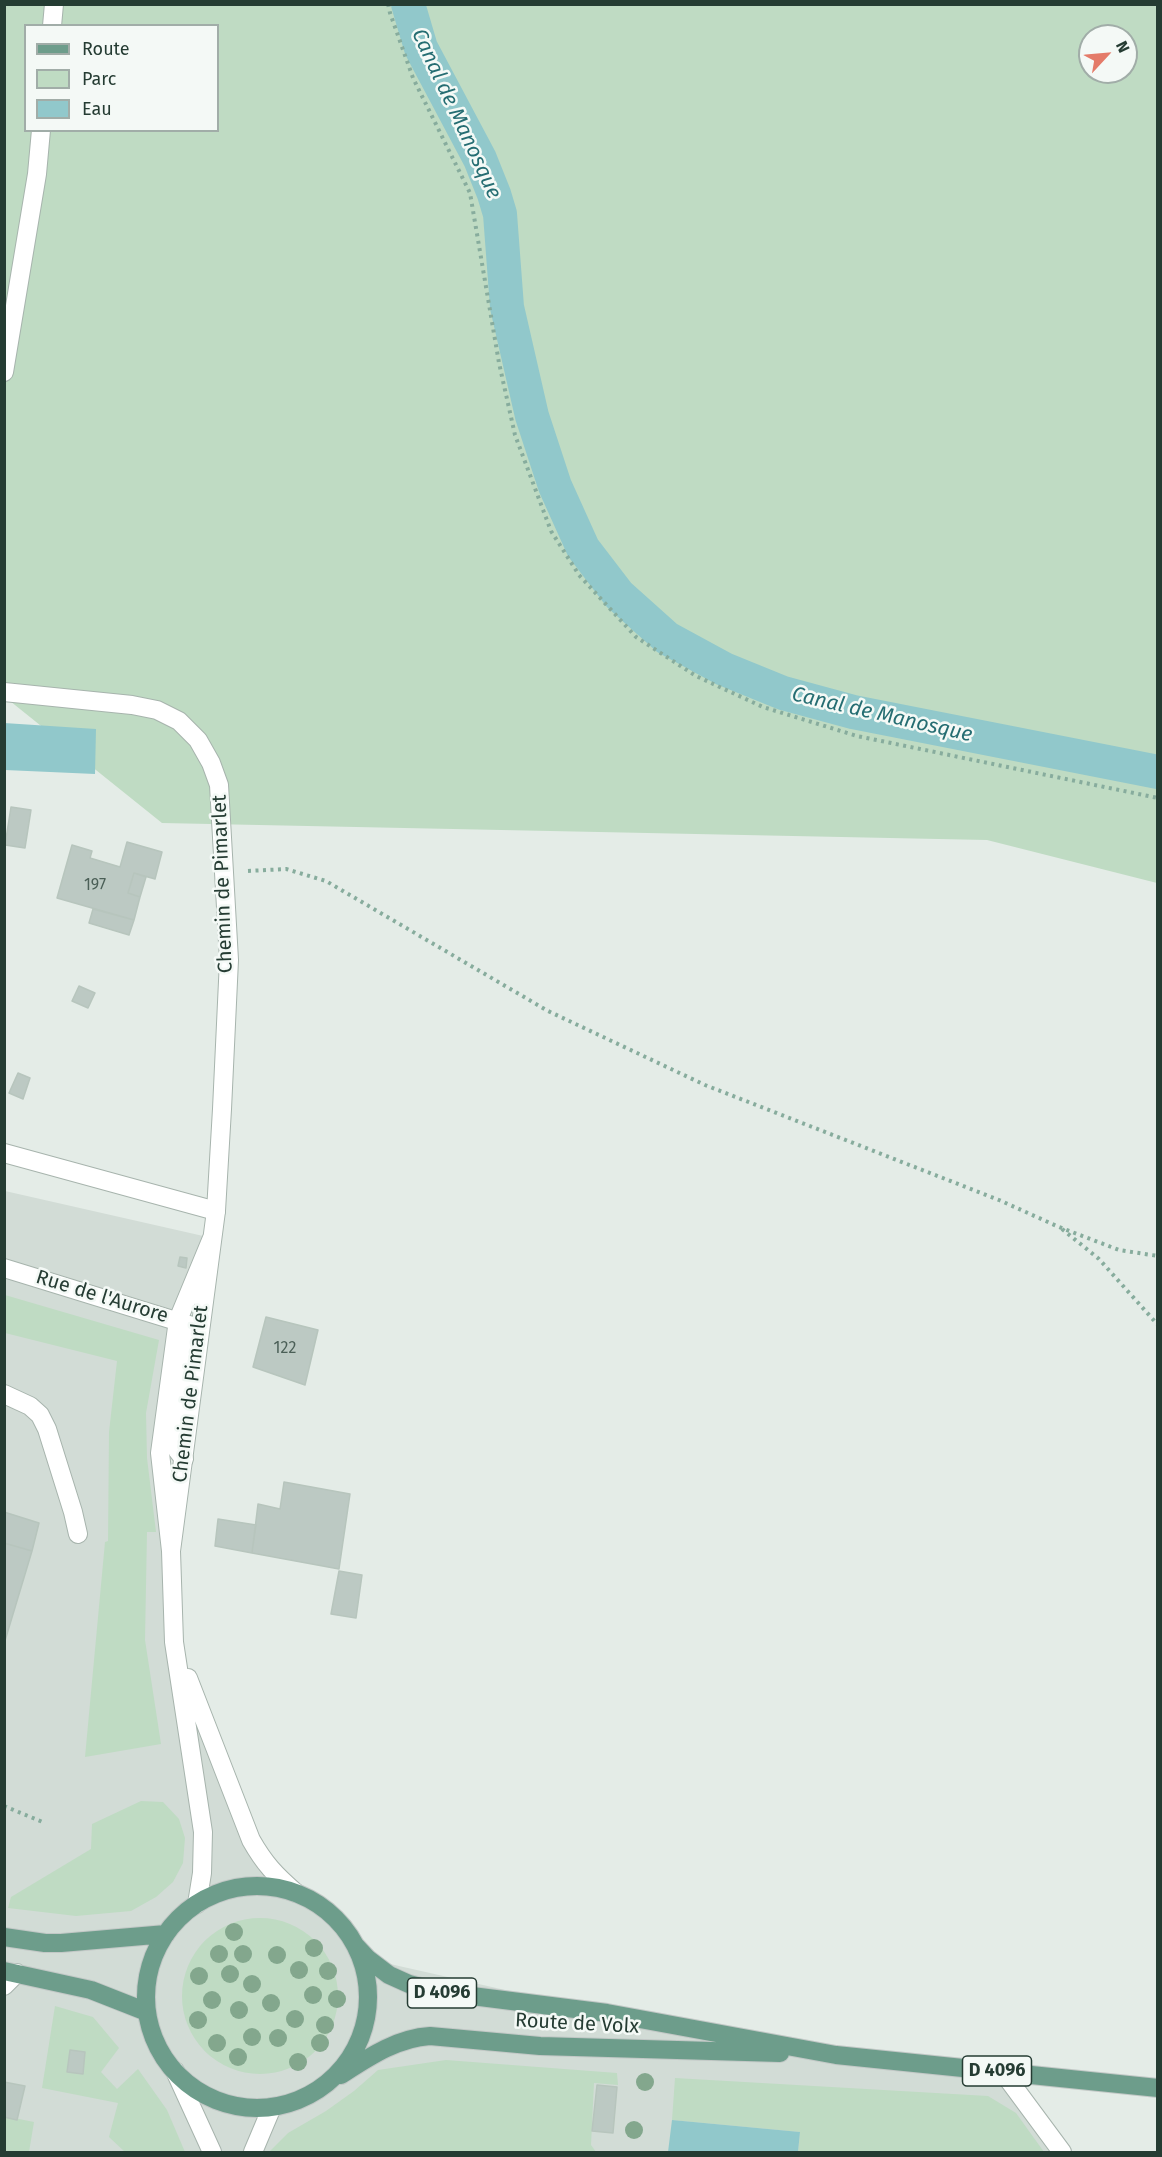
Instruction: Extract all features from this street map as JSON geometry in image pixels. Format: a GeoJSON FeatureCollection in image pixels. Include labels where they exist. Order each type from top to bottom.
{"type":"FeatureCollection","features":[{"type":"Feature","properties":{"kind":"main road","name":"Route de Volx"},"geometry":{"type":"LineString","coordinates":[[836,2055],[655,2051],[540,2046],[430,2036],[413,2037],[400,2041],[301,2099],[272,2107],[237,2106],[220,2103],[204,2096],[175,2071],[155,2041],[147,2012],[147,1980],[154,1956],[166,1934],[197,1904],[228,1890],[262,1886],[296,1893],[330,1913],[368,1959],[389,1975],[409,1984],[440,1992],[607,2013],[836,2055],[1158,2088]]}},
{"type":"Feature","properties":{"kind":"main road"},"geometry":{"type":"LineString","coordinates":[[4,1937],[61,1943],[166,1934]]}},
{"type":"Feature","properties":{"kind":"main road"},"geometry":{"type":"LineString","coordinates":[[327,2084],[348,2062],[362,2034],[368,2004],[366,1974],[355,1945]]}},
{"type":"Feature","properties":{"kind":"main road"},"geometry":{"type":"LineString","coordinates":[[9,1977],[91,1990],[147,2012]]}},
{"type":"Feature","properties":{"kind":"street"},"geometry":{"type":"LineString","coordinates":[[52,24],[54,4]]}},
{"type":"Feature","properties":{"kind":"street"},"geometry":{"type":"LineString","coordinates":[[4,372],[37,174],[41,132]]}},
{"type":"Feature","properties":{"kind":"street","name":"Chemin de Pimarlet"},"geometry":{"type":"LineString","coordinates":[[4,692],[132,705],[157,710],[179,721],[198,740],[211,763],[219,785],[228,960],[216,1210],[171,1551]]}},
{"type":"Feature","properties":{"kind":"street"},"geometry":{"type":"LineString","coordinates":[[4,1153],[216,1210]]}},
{"type":"Feature","properties":{"kind":"street","name":"Chemin de Pimarlet"},"geometry":{"type":"LineString","coordinates":[[197,1904],[202,1873],[203,1832],[174,1642],[171,1551],[160,1453],[178,1320],[212,1238]]}},
{"type":"Feature","properties":{"kind":"street","name":"Rue de l'Aurore"},"geometry":{"type":"LineString","coordinates":[[4,1268],[199,1328]]}},
{"type":"Feature","properties":{"kind":"street"},"geometry":{"type":"LineString","coordinates":[[178,1320],[186,1334],[187,1342],[176,1445],[184,1459]]}},
{"type":"Feature","properties":{"kind":"street"},"geometry":{"type":"LineString","coordinates":[[4,1394],[30,1406],[40,1415],[54,1450],[78,1534]]}},
{"type":"Feature","properties":{"kind":"street","name":"Chemin de Pimarlet"},"geometry":{"type":"LineString","coordinates":[[174,1642],[247,1832],[272,1873],[296,1893]]}},
{"type":"Feature","properties":{"kind":"street"},"geometry":{"type":"LineString","coordinates":[[175,2071],[212,2152]]}},
{"type":"Feature","properties":{"kind":"street"},"geometry":{"type":"LineString","coordinates":[[1002,2072],[1062,2152]]}},
{"type":"Feature","properties":{"kind":"street"},"geometry":{"type":"LineString","coordinates":[[253,2152],[272,2107]]}},
{"type":"Feature","properties":{"kind":"path"},"geometry":{"type":"LineString","coordinates":[[388,4],[413,78],[470,192],[499,363],[515,435],[551,531],[579,574],[636,637],[696,676],[763,708],[857,736],[1158,798]]}},
{"type":"Feature","properties":{"kind":"path"},"geometry":{"type":"LineString","coordinates":[[225,874],[286,869],[326,880],[548,1011],[705,1085],[999,1200],[1059,1227],[1119,1250],[1158,1256]]}},
{"type":"Feature","properties":{"kind":"path"},"geometry":{"type":"LineString","coordinates":[[1059,1227],[1099,1259],[1158,1325]]}},
{"type":"Feature","properties":{"kind":"path"},"geometry":{"type":"LineString","coordinates":[[4,1806],[45,1823]]}},
{"type":"Feature","properties":{"kind":"shaded area"},"geometry":{"type":"Polygon","coordinates":[[[5,1191],[212,1238],[178,1320],[160,1453],[174,1642],[243,1824],[296,1893],[368,1959],[607,2013],[1002,2071],[1062,2152],[5,2152],[5,1191]]]}},
{"type":"Feature","properties":{"kind":"green space"},"geometry":{"type":"Polygon","coordinates":[[[4,5],[1157,5],[1157,883],[987,840],[162,823],[5,697],[4,5]]]}},
{"type":"Feature","properties":{"kind":"green space"},"geometry":{"type":"Polygon","coordinates":[[[5,1295],[159,1340],[146,1413],[147,1458],[156,1532],[147,1532],[145,1640],[161,1744],[85,1757],[105,1542],[108,1541],[109,1432],[117,1361],[5,1333],[5,1295]]]}},
{"type":"Feature","properties":{"kind":"green space"},"geometry":{"type":"Polygon","coordinates":[[[141,1801],[163,1802],[179,1819],[185,1838],[183,1863],[173,1882],[156,1897],[131,1911],[76,1916],[8,1908],[11,1897],[91,1849],[92,1824],[141,1801]]]}},
{"type":"Feature","properties":{"kind":"green space"},"geometry":{"type":"Polygon","coordinates":[[[260,1918],[275,1919],[290,1924],[315,1941],[332,1966],[337,1981],[337,2011],[332,2026],[315,2051],[290,2068],[275,2073],[260,2074],[245,2073],[230,2068],[205,2051],[188,2026],[183,2011],[182,1996],[183,1981],[188,1966],[205,1941],[230,1924],[245,1919],[260,1918]]]}},
{"type":"Feature","properties":{"kind":"green space"},"geometry":{"type":"Polygon","coordinates":[[[55,2006],[93,2017],[119,2048],[101,2072],[117,2089],[138,2069],[167,2110],[185,2152],[125,2152],[109,2137],[118,2103],[42,2088],[55,2006]]]}},
{"type":"Feature","properties":{"kind":"green space"},"geometry":{"type":"Polygon","coordinates":[[[446,2060],[617,2073],[618,2085],[594,2083],[591,2145],[596,2152],[269,2152],[288,2133],[326,2111],[378,2070],[446,2060]]]}},
{"type":"Feature","properties":{"kind":"green space"},"geometry":{"type":"Polygon","coordinates":[[[675,2078],[988,2096],[1016,2113],[1044,2152],[798,2152],[800,2132],[672,2120],[675,2078]]]}},
{"type":"Feature","properties":{"kind":"green space"},"geometry":{"type":"Polygon","coordinates":[[[4,2116],[34,2122],[29,2152],[5,2152],[4,2116]]]}},
{"type":"Feature","properties":{"kind":"water"},"geometry":{"type":"Polygon","coordinates":[[[4,723],[96,729],[95,774],[5,770],[4,723]]]}},
{"type":"Feature","properties":{"kind":"water"},"geometry":{"type":"Polygon","coordinates":[[[672,2120],[800,2132],[798,2152],[668,2152],[672,2120]]]}},
{"type":"Feature","properties":{"kind":"building"},"geometry":{"type":"Polygon","coordinates":[[[11,807],[31,810],[25,848],[5,845],[11,807]]]}},
{"type":"Feature","properties":{"kind":"building"},"geometry":{"type":"Polygon","coordinates":[[[127,842],[162,852],[155,879],[134,873],[128,893],[140,897],[134,920],[57,898],[72,845],[92,851],[90,858],[120,867],[127,842]]]}},
{"type":"Feature","properties":{"kind":"building"},"geometry":{"type":"Polygon","coordinates":[[[134,873],[146,877],[140,897],[128,893],[134,873]]]}},
{"type":"Feature","properties":{"kind":"building"},"geometry":{"type":"Polygon","coordinates":[[[93,909],[134,920],[129,935],[89,923],[93,909]]]}},
{"type":"Feature","properties":{"kind":"building"},"geometry":{"type":"Polygon","coordinates":[[[79,986],[95,993],[88,1008],[72,1001],[79,986]]]}},
{"type":"Feature","properties":{"kind":"building"},"geometry":{"type":"Polygon","coordinates":[[[18,1073],[30,1078],[23,1099],[9,1093],[18,1073]]]}},
{"type":"Feature","properties":{"kind":"building"},"geometry":{"type":"Polygon","coordinates":[[[180,1257],[187,1258],[186,1268],[178,1266],[180,1257]]]}},
{"type":"Feature","properties":{"kind":"building"},"geometry":{"type":"Polygon","coordinates":[[[266,1317],[318,1330],[305,1385],[253,1367],[266,1317]]]}},
{"type":"Feature","properties":{"kind":"building"},"geometry":{"type":"Polygon","coordinates":[[[284,1482],[350,1494],[339,1569],[252,1553],[258,1504],[280,1509],[284,1482]]]}},
{"type":"Feature","properties":{"kind":"building"},"geometry":{"type":"Polygon","coordinates":[[[4,1512],[39,1523],[32,1551],[4,1543],[4,1512]]]}},
{"type":"Feature","properties":{"kind":"building"},"geometry":{"type":"Polygon","coordinates":[[[218,1519],[256,1525],[252,1553],[215,1546],[218,1519]]]}},
{"type":"Feature","properties":{"kind":"building"},"geometry":{"type":"Polygon","coordinates":[[[4,1543],[32,1551],[4,1644],[4,1543]]]}},
{"type":"Feature","properties":{"kind":"building"},"geometry":{"type":"Polygon","coordinates":[[[339,1571],[362,1575],[356,1618],[331,1614],[339,1571]]]}},
{"type":"Feature","properties":{"kind":"building"},"geometry":{"type":"Polygon","coordinates":[[[70,2050],[85,2052],[83,2074],[67,2072],[70,2050]]]}},
{"type":"Feature","properties":{"kind":"building"},"geometry":{"type":"Polygon","coordinates":[[[4,2082],[25,2086],[17,2120],[4,2117],[4,2082]]]}},
{"type":"Feature","properties":{"kind":"building"},"geometry":{"type":"Polygon","coordinates":[[[597,2085],[617,2087],[613,2133],[592,2131],[597,2085]]]}},
{"type":"Feature","properties":{"kind":"waterway","name":"Canal de Manosque"},"geometry":{"type":"LineString","coordinates":[[408,4],[421,48],[480,159],[494,194],[500,214],[507,307],[532,416],[555,486],[583,548],[619,595],[667,638],[724,669],[783,693],[853,712],[1158,772]]}}]}
